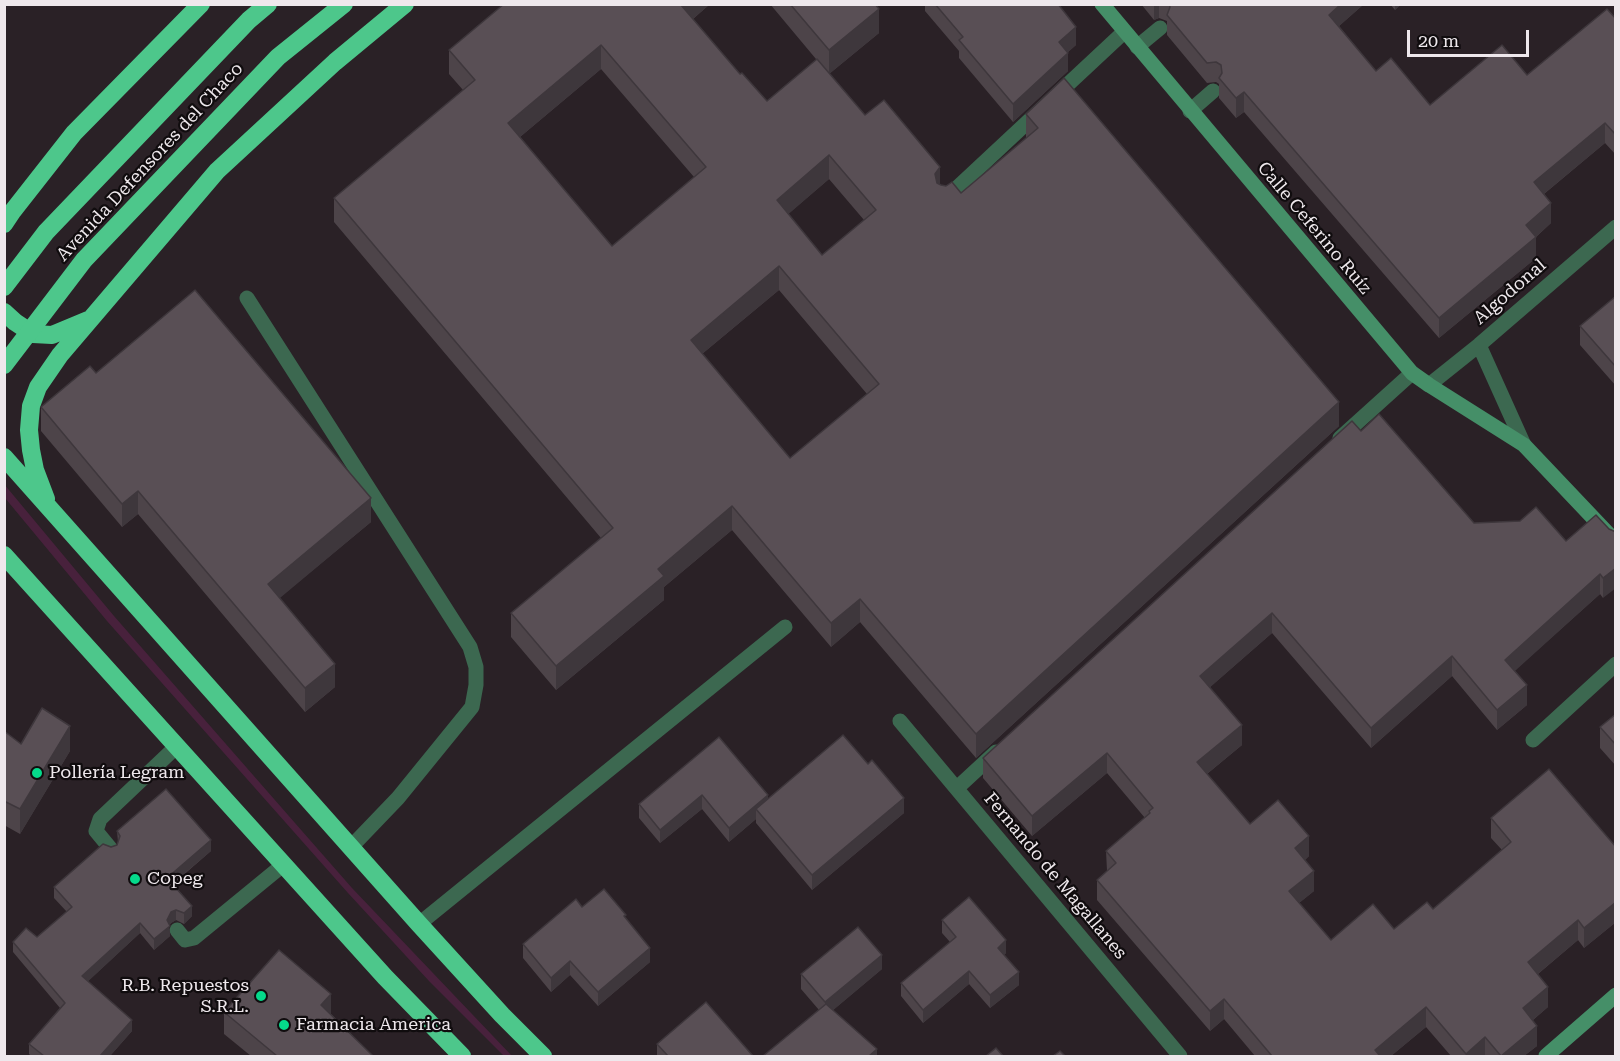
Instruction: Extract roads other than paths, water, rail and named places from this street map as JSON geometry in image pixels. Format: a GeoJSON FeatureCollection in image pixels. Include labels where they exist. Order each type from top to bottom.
{"type":"FeatureCollection","features":[{"type":"Feature","properties":{"kind":"highway"},"geometry":{"type":"LineString","coordinates":[[4,224],[74,133],[201,4]]}},
{"type":"Feature","properties":{"kind":"highway","name":"Avenida Defensores del Chaco"},"geometry":{"type":"LineString","coordinates":[[4,288],[46,232],[249,20],[268,4]]}},
{"type":"Feature","properties":{"kind":"highway","name":"Avenida Defensores del Chaco"},"geometry":{"type":"LineString","coordinates":[[4,365],[84,260],[278,57],[344,4]]}},
{"type":"Feature","properties":{"kind":"highway"},"geometry":{"type":"LineString","coordinates":[[50,509],[35,470],[29,430],[31,406],[38,387],[60,355],[217,171],[335,62],[405,4]]}},
{"type":"Feature","properties":{"kind":"highway"},"geometry":{"type":"LineString","coordinates":[[4,312],[33,334],[52,335],[92,318]]}},
{"type":"Feature","properties":{"kind":"highway"},"geometry":{"type":"LineString","coordinates":[[4,458],[419,924],[502,1015],[543,1056]]}},
{"type":"Feature","properties":{"kind":"highway"},"geometry":{"type":"LineString","coordinates":[[4,555],[385,977],[462,1056]]}},
{"type":"Feature","properties":{"kind":"street","name":"Calle Ceferino Ruíz"},"geometry":{"type":"LineString","coordinates":[[1102,4],[1412,373],[1524,445],[1616,542]]}},
{"type":"Feature","properties":{"kind":"street"},"geometry":{"type":"LineString","coordinates":[[1137,47],[1160,28]]}},
{"type":"Feature","properties":{"kind":"street"},"geometry":{"type":"LineString","coordinates":[[944,200],[1124,32]]}},
{"type":"Feature","properties":{"kind":"street"},"geometry":{"type":"LineString","coordinates":[[1190,111],[1213,91]]}},
{"type":"Feature","properties":{"kind":"street","name":"Algodonal"},"geometry":{"type":"LineString","coordinates":[[1429,386],[1616,227]]}},
{"type":"Feature","properties":{"kind":"street"},"geometry":{"type":"LineString","coordinates":[[247,298],[470,646],[476,667],[472,707],[398,798],[351,847]]}},
{"type":"Feature","properties":{"kind":"street"},"geometry":{"type":"LineString","coordinates":[[1479,345],[1524,445]]}},
{"type":"Feature","properties":{"kind":"street"},"geometry":{"type":"LineString","coordinates":[[1333,445],[1412,373]]}},
{"type":"Feature","properties":{"kind":"street"},"geometry":{"type":"LineString","coordinates":[[419,924],[785,627]]}},
{"type":"Feature","properties":{"kind":"street"},"geometry":{"type":"LineString","coordinates":[[1533,740],[1616,664]]}},
{"type":"Feature","properties":{"kind":"street","name":"Fernando de Magallanes"},"geometry":{"type":"LineString","coordinates":[[900,721],[1180,1056]]}},
{"type":"Feature","properties":{"kind":"street"},"geometry":{"type":"LineString","coordinates":[[957,788],[1009,741]]}},
{"type":"Feature","properties":{"kind":"street"},"geometry":{"type":"LineString","coordinates":[[110,848],[96,831],[100,819],[177,746]]}},
{"type":"Feature","properties":{"kind":"street"},"geometry":{"type":"LineString","coordinates":[[177,930],[185,940],[194,938],[283,865]]}},
{"type":"Feature","properties":{"kind":"street"},"geometry":{"type":"LineString","coordinates":[[1546,1056],[1616,995]]}},
{"type":"Feature","properties":{"kind":"place","name":"Pollería Legram"},"geometry":{"type":"Point","coordinates":[37,773]}},
{"type":"Feature","properties":{"kind":"place","name":"Copeg"},"geometry":{"type":"Point","coordinates":[135,879]}},
{"type":"Feature","properties":{"kind":"place","name":"R.B. Repuestos S.R.L."},"geometry":{"type":"Point","coordinates":[261,996]}},
{"type":"Feature","properties":{"kind":"place","name":"Farmacia America"},"geometry":{"type":"Point","coordinates":[284,1025]}}]}
